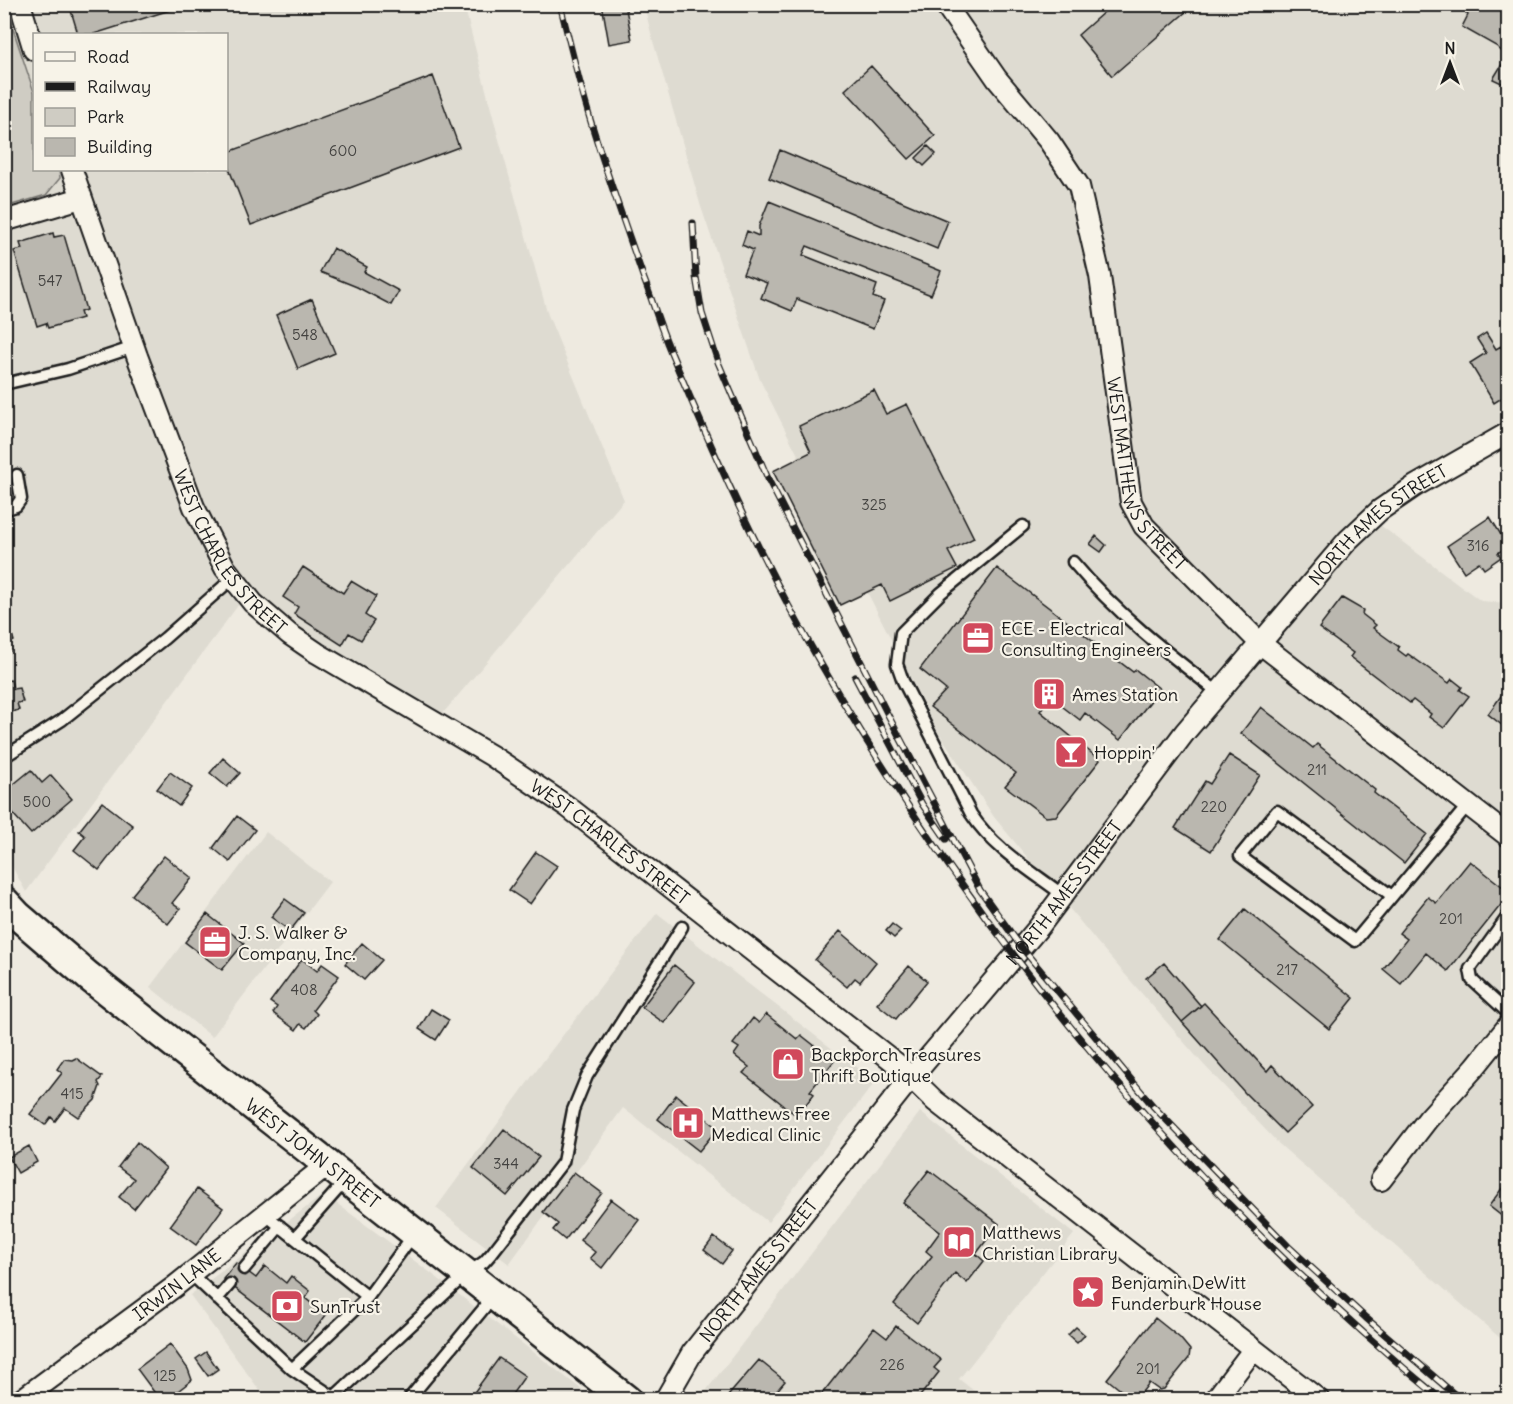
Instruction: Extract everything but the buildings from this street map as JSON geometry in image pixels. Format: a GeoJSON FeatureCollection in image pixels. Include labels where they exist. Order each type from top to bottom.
{"type":"FeatureCollection","features":[{"type":"Feature","properties":{"kind":"main road","name":"WEST JOHN STREET"},"geometry":{"type":"LineString","coordinates":[[4,900],[17,915],[88,976],[627,1400]]}},
{"type":"Feature","properties":{"kind":"street"},"geometry":{"type":"LineString","coordinates":[[20,4],[33,47]]}},
{"type":"Feature","properties":{"kind":"street","name":"WEST MATTHEWS STREET"},"geometry":{"type":"LineString","coordinates":[[945,4],[997,79],[1049,141],[1079,186],[1100,276],[1131,502],[1144,526],[1261,644],[1509,836]]}},
{"type":"Feature","properties":{"kind":"street","name":"WEST CHARLES STREET"},"geometry":{"type":"LineString","coordinates":[[72,171],[134,347],[194,507],[209,540],[233,578],[253,603],[289,634],[317,653],[492,756],[568,807],[897,1064],[935,1101],[1319,1400]]}},
{"type":"Feature","properties":{"kind":"street"},"geometry":{"type":"LineString","coordinates":[[4,220],[81,198]]}},
{"type":"Feature","properties":{"kind":"street","name":"NORTH AMES STREET"},"geometry":{"type":"LineString","coordinates":[[665,1400],[692,1353],[911,1078],[1035,932],[1185,732],[1348,540],[1380,510],[1415,486],[1509,433]]}},
{"type":"Feature","properties":{"kind":"street"},"geometry":{"type":"LineString","coordinates":[[1381,1180],[1428,1119],[1509,1026]]}},
{"type":"Feature","properties":{"kind":"street","name":"IRWIN LANE"},"geometry":{"type":"LineString","coordinates":[[21,1400],[190,1274],[273,1221],[336,1173]]}},
{"type":"Feature","properties":{"kind":"street"},"geometry":{"type":"LineString","coordinates":[[1215,1400],[1253,1350]]}},
{"type":"Feature","properties":{"kind":"lane"},"geometry":{"type":"LineString","coordinates":[[4,384],[68,369],[134,347]]}},
{"type":"Feature","properties":{"kind":"lane"},"geometry":{"type":"LineString","coordinates":[[4,510],[16,506],[21,499],[17,475]]}},
{"type":"Feature","properties":{"kind":"lane"},"geometry":{"type":"LineString","coordinates":[[1023,526],[949,586],[901,633],[897,664],[903,681],[982,832],[1063,895]]}},
{"type":"Feature","properties":{"kind":"lane"},"geometry":{"type":"LineString","coordinates":[[1073,562],[1106,599],[1218,693]]}},
{"type":"Feature","properties":{"kind":"lane"},"geometry":{"type":"LineString","coordinates":[[4,757],[62,720],[165,638],[233,578]]}},
{"type":"Feature","properties":{"kind":"lane"},"geometry":{"type":"LineString","coordinates":[[1392,896],[1277,811],[1240,856],[1355,941],[1468,805]]}},
{"type":"Feature","properties":{"kind":"lane"},"geometry":{"type":"LineString","coordinates":[[1509,916],[1470,969],[1472,980],[1509,1013]]}},
{"type":"Feature","properties":{"kind":"lane"},"geometry":{"type":"LineString","coordinates":[[190,1274],[292,1369],[336,1398],[466,1274],[484,1262],[562,1162],[573,1110],[587,1076],[682,927]]}},
{"type":"Feature","properties":{"kind":"lane"},"geometry":{"type":"LineString","coordinates":[[295,1238],[336,1173]]}},
{"type":"Feature","properties":{"kind":"lane"},"geometry":{"type":"LineString","coordinates":[[244,1269],[273,1221],[368,1297]]}},
{"type":"Feature","properties":{"kind":"lane"},"geometry":{"type":"LineString","coordinates":[[292,1369],[368,1297],[414,1233]]}},
{"type":"Feature","properties":{"kind":"lane"},"geometry":{"type":"LineString","coordinates":[[218,1299],[230,1284]]}},
{"type":"Feature","properties":{"kind":"lane"},"geometry":{"type":"LineString","coordinates":[[408,1400],[494,1296]]}},
{"type":"Feature","properties":{"kind":"shaded area"},"geometry":{"type":"Polygon","coordinates":[[[4,5],[464,5],[548,315],[624,500],[427,732],[298,656],[239,604],[26,892],[4,852],[4,5]]]}},
{"type":"Feature","properties":{"kind":"shaded area"},"geometry":{"type":"Polygon","coordinates":[[[644,5],[1508,5],[1508,424],[1414,475],[1379,499],[1364,513],[1481,601],[1508,603],[1508,1345],[1279,1144],[1203,1064],[1097,942],[994,817],[937,730],[760,380],[701,207],[644,5]]]}},
{"type":"Feature","properties":{"kind":"shaded area"},"geometry":{"type":"Polygon","coordinates":[[[266,832],[330,882],[212,1037],[150,987],[266,832]]]}},
{"type":"Feature","properties":{"kind":"shaded area"},"geometry":{"type":"Polygon","coordinates":[[[657,913],[875,1082],[768,1222],[623,1108],[509,1264],[436,1208],[550,1052],[657,913]]]}},
{"type":"Feature","properties":{"kind":"shaded area"},"geometry":{"type":"Polygon","coordinates":[[[920,1112],[1074,1234],[959,1379],[984,1399],[699,1400],[920,1112]]]}},
{"type":"Feature","properties":{"kind":"shaded area"},"geometry":{"type":"Polygon","coordinates":[[[324,1194],[594,1399],[266,1399],[190,1295],[324,1194]]]}},
{"type":"Feature","properties":{"kind":"green space"},"geometry":{"type":"Polygon","coordinates":[[[5,5],[33,89],[33,171],[59,171],[60,178],[46,195],[5,207],[5,5]]]}},
{"type":"Feature","properties":{"kind":"railway"},"geometry":{"type":"LineString","coordinates":[[560,4],[595,135],[666,341],[715,454],[764,558],[799,625],[863,734],[932,841],[1005,944],[1084,1043],[1167,1138],[1254,1230],[1346,1317],[1442,1400]]}},
{"type":"Feature","properties":{"kind":"railway"},"geometry":{"type":"LineString","coordinates":[[693,223],[696,277],[702,313],[718,362],[769,481],[980,890],[1022,948],[1153,1106],[1288,1246],[1366,1318],[1461,1400]]}},
{"type":"Feature","properties":{"kind":"railway"},"geometry":{"type":"LineString","coordinates":[[855,677],[922,804],[946,839]]}},
{"type":"Feature","properties":{"kind":"place","name":"ECE - Electrical Consulting Engineers"},"geometry":{"type":"Point","coordinates":[978,638]}},
{"type":"Feature","properties":{"kind":"place","name":"Ames Station"},"geometry":{"type":"Point","coordinates":[1049,694]}},
{"type":"Feature","properties":{"kind":"place","name":"Hoppin'"},"geometry":{"type":"Point","coordinates":[1071,752]}},
{"type":"Feature","properties":{"kind":"place","name":"J. S. Walker & Company, Inc."},"geometry":{"type":"Point","coordinates":[215,942]}},
{"type":"Feature","properties":{"kind":"place","name":"Backporch Treasures Thrift Boutique"},"geometry":{"type":"Point","coordinates":[788,1064]}},
{"type":"Feature","properties":{"kind":"place","name":"Matthews Free Medical Clinic"},"geometry":{"type":"Point","coordinates":[688,1123]}},
{"type":"Feature","properties":{"kind":"place","name":"Matthews Christian Library"},"geometry":{"type":"Point","coordinates":[959,1242]}},
{"type":"Feature","properties":{"kind":"place","name":"Benjamin DeWitt Funderburk House"},"geometry":{"type":"Point","coordinates":[1088,1292]}},
{"type":"Feature","properties":{"kind":"place","name":"SunTrust"},"geometry":{"type":"Point","coordinates":[287,1306]}}]}
